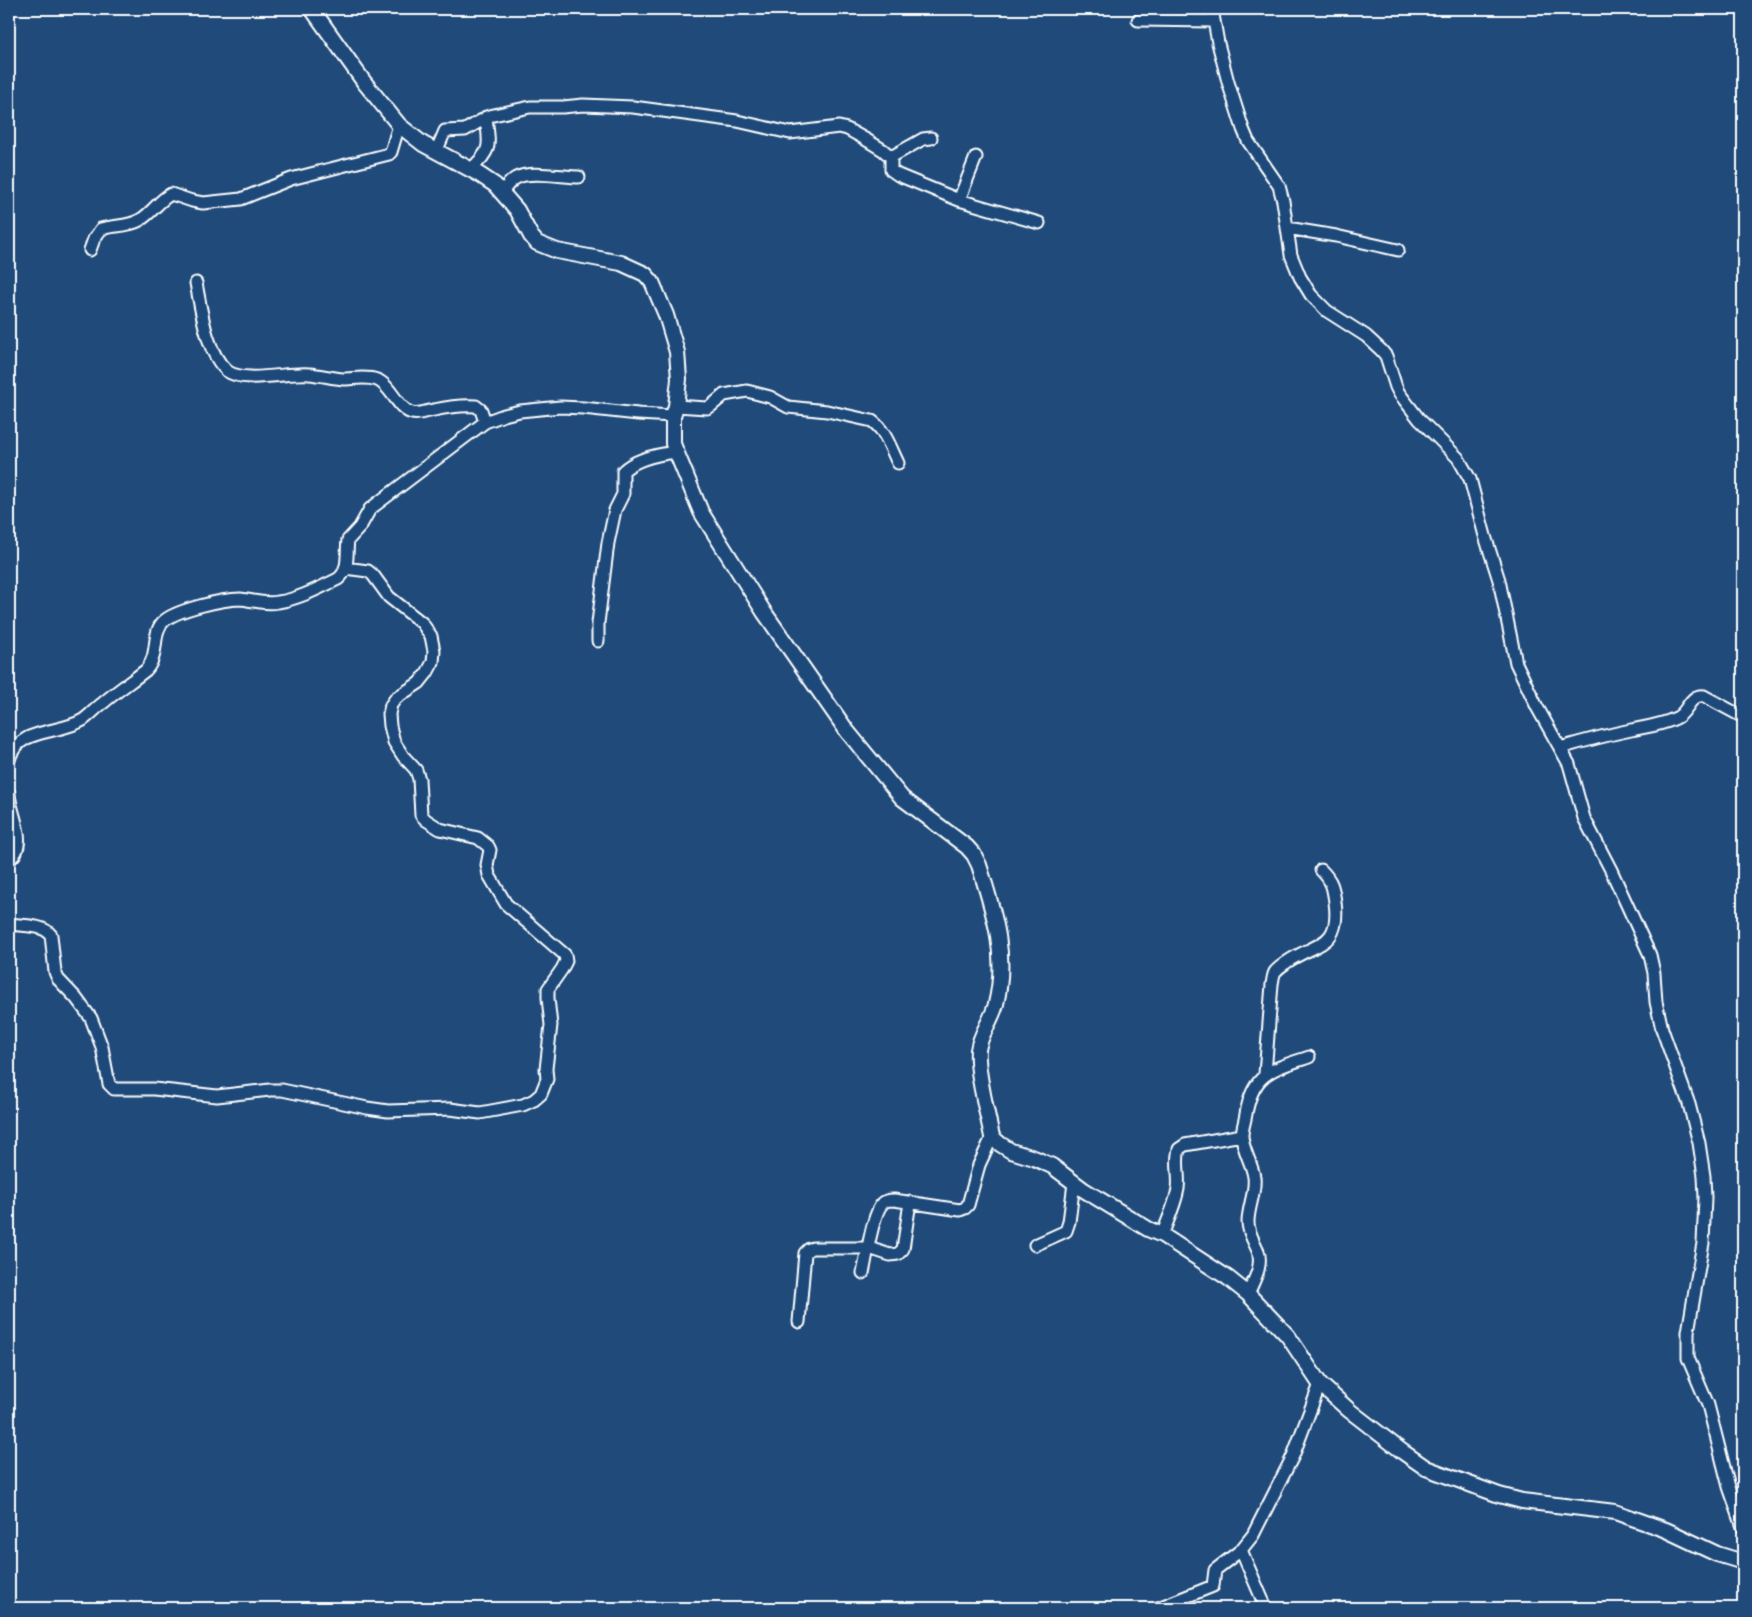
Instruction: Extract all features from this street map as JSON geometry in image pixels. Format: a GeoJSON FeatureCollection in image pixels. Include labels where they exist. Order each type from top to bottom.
{"type":"FeatureCollection","features":[{"type":"Feature","properties":{"kind":"street"},"geometry":{"type":"LineString","coordinates":[[312,9],[364,82],[399,124],[412,137],[436,152],[471,169],[502,192],[517,210],[531,236],[537,242],[557,251],[621,263],[644,274],[652,282],[666,316],[677,352],[679,379],[672,435],[676,452],[693,497],[708,524],[764,612],[834,715],[902,798],[971,851],[977,860],[998,932],[1001,959],[1001,973],[996,1004],[980,1041],[978,1052],[979,1072],[992,1138],[979,1165],[968,1204],[965,1208],[960,1210],[888,1200],[882,1204],[874,1220],[864,1273]]}},
{"type":"Feature","properties":{"kind":"street"},"geometry":{"type":"LineString","coordinates":[[1212,9],[1228,82],[1248,141],[1279,186],[1295,268],[1312,295],[1327,311],[1366,336],[1382,350],[1386,356],[1399,393],[1419,419],[1458,458],[1470,479],[1499,580],[1516,663],[1537,707],[1569,764],[1584,818],[1616,879],[1650,955],[1654,973],[1656,1002],[1662,1029],[1681,1078],[1696,1128],[1704,1176],[1705,1216],[1701,1261],[1688,1338],[1688,1358],[1708,1405],[1729,1487],[1743,1527]]}},
{"type":"Feature","properties":{"kind":"street"},"geometry":{"type":"LineString","coordinates":[[1138,20],[1214,22]]}},
{"type":"Feature","properties":{"kind":"street"},"geometry":{"type":"LineString","coordinates":[[436,152],[445,131],[465,130],[486,117],[530,107],[582,105],[664,110],[737,121],[790,133],[839,127],[847,129],[865,139],[891,157]]}},
{"type":"Feature","properties":{"kind":"street"},"geometry":{"type":"LineString","coordinates":[[471,169],[487,152],[486,117]]}},
{"type":"Feature","properties":{"kind":"street"},"geometry":{"type":"LineString","coordinates":[[90,250],[94,239],[101,229],[139,221],[165,197],[171,194],[199,203],[242,199],[291,179],[389,154],[399,124]]}},
{"type":"Feature","properties":{"kind":"street"},"geometry":{"type":"LineString","coordinates":[[891,157],[919,141],[932,138]]}},
{"type":"Feature","properties":{"kind":"street"},"geometry":{"type":"LineString","coordinates":[[891,157],[890,167],[894,173],[911,181],[959,200],[1039,223]]}},
{"type":"Feature","properties":{"kind":"street"},"geometry":{"type":"LineString","coordinates":[[959,200],[976,157]]}},
{"type":"Feature","properties":{"kind":"street"},"geometry":{"type":"LineString","coordinates":[[502,192],[518,176],[532,174],[578,177]]}},
{"type":"Feature","properties":{"kind":"street"},"geometry":{"type":"LineString","coordinates":[[1288,228],[1336,236],[1398,250]]}},
{"type":"Feature","properties":{"kind":"street"},"geometry":{"type":"LineString","coordinates":[[196,283],[206,331],[214,352],[228,371],[235,375],[260,377],[306,374],[342,379],[374,379],[386,387],[409,412],[418,414],[434,410],[476,406],[481,410],[485,422]]}},
{"type":"Feature","properties":{"kind":"street"},"geometry":{"type":"LineString","coordinates":[[9,760],[17,744],[38,734],[82,720],[146,670],[154,657],[159,628],[169,617],[195,607],[232,600],[240,599],[265,603],[290,599],[338,579],[342,576],[345,568],[349,552],[348,540],[360,527],[370,509],[485,422],[520,411],[560,407],[638,414],[707,408],[724,395],[747,391],[770,397],[788,407],[827,411],[872,421],[877,424],[884,435],[898,463]]}},
{"type":"Feature","properties":{"kind":"street"},"geometry":{"type":"LineString","coordinates":[[598,640],[598,623],[608,543],[614,513],[623,494],[623,471],[653,456],[676,452]]}},
{"type":"Feature","properties":{"kind":"street"},"geometry":{"type":"LineString","coordinates":[[9,924],[43,929],[51,935],[55,972],[58,979],[76,998],[90,1018],[102,1047],[107,1065],[109,1084],[114,1090],[154,1089],[218,1096],[282,1090],[381,1110],[450,1109],[480,1113],[523,1105],[541,1094],[546,1079],[551,1025],[548,989],[566,961],[565,955],[506,904],[489,875],[487,865],[490,850],[488,846],[478,838],[440,830],[421,815],[419,779],[416,770],[403,756],[394,742],[389,714],[391,705],[396,698],[419,683],[430,668],[433,662],[434,651],[431,636],[422,622],[389,597],[373,574],[368,571],[345,568]]}},
{"type":"Feature","properties":{"kind":"street"},"geometry":{"type":"LineString","coordinates":[[1560,748],[1594,738],[1667,722],[1682,715],[1692,700],[1698,696],[1704,696],[1743,717]]}},
{"type":"Feature","properties":{"kind":"street"},"geometry":{"type":"LineString","coordinates":[[9,793],[19,834],[19,846],[15,855],[9,860]]}},
{"type":"Feature","properties":{"kind":"street"},"geometry":{"type":"LineString","coordinates":[[1265,1074],[1272,984],[1275,972],[1300,954],[1317,948],[1328,939],[1335,925],[1334,894],[1330,879],[1322,870]]}},
{"type":"Feature","properties":{"kind":"street"},"geometry":{"type":"LineString","coordinates":[[1248,1294],[1259,1270],[1260,1262],[1258,1251],[1250,1235],[1248,1221],[1254,1190],[1254,1177],[1245,1153],[1242,1135],[1248,1102],[1254,1089],[1265,1074],[1309,1057]]}},
{"type":"Feature","properties":{"kind":"street"},"geometry":{"type":"LineString","coordinates":[[1162,1235],[1175,1202],[1178,1188],[1178,1156],[1180,1149],[1185,1145],[1242,1135]]}},
{"type":"Feature","properties":{"kind":"street"},"geometry":{"type":"LineString","coordinates":[[992,1138],[1011,1151],[1044,1162],[1074,1183],[1148,1229],[1162,1235],[1228,1278],[1248,1294],[1288,1336],[1320,1384],[1350,1411],[1415,1462],[1441,1474],[1499,1495],[1522,1501],[1615,1512],[1666,1530],[1717,1554],[1743,1562]]}},
{"type":"Feature","properties":{"kind":"street"},"geometry":{"type":"LineString","coordinates":[[1035,1245],[1066,1231],[1074,1183]]}},
{"type":"Feature","properties":{"kind":"street"},"geometry":{"type":"LineString","coordinates":[[799,1322],[806,1250],[813,1248],[869,1248],[895,1256],[903,1249],[910,1202]]}},
{"type":"Feature","properties":{"kind":"street"},"geometry":{"type":"LineString","coordinates":[[1158,1608],[1213,1586],[1215,1570],[1241,1550],[1257,1529],[1290,1462],[1320,1384]]}},
{"type":"Feature","properties":{"kind":"street"},"geometry":{"type":"LineString","coordinates":[[1241,1550],[1266,1608]]}}]}
